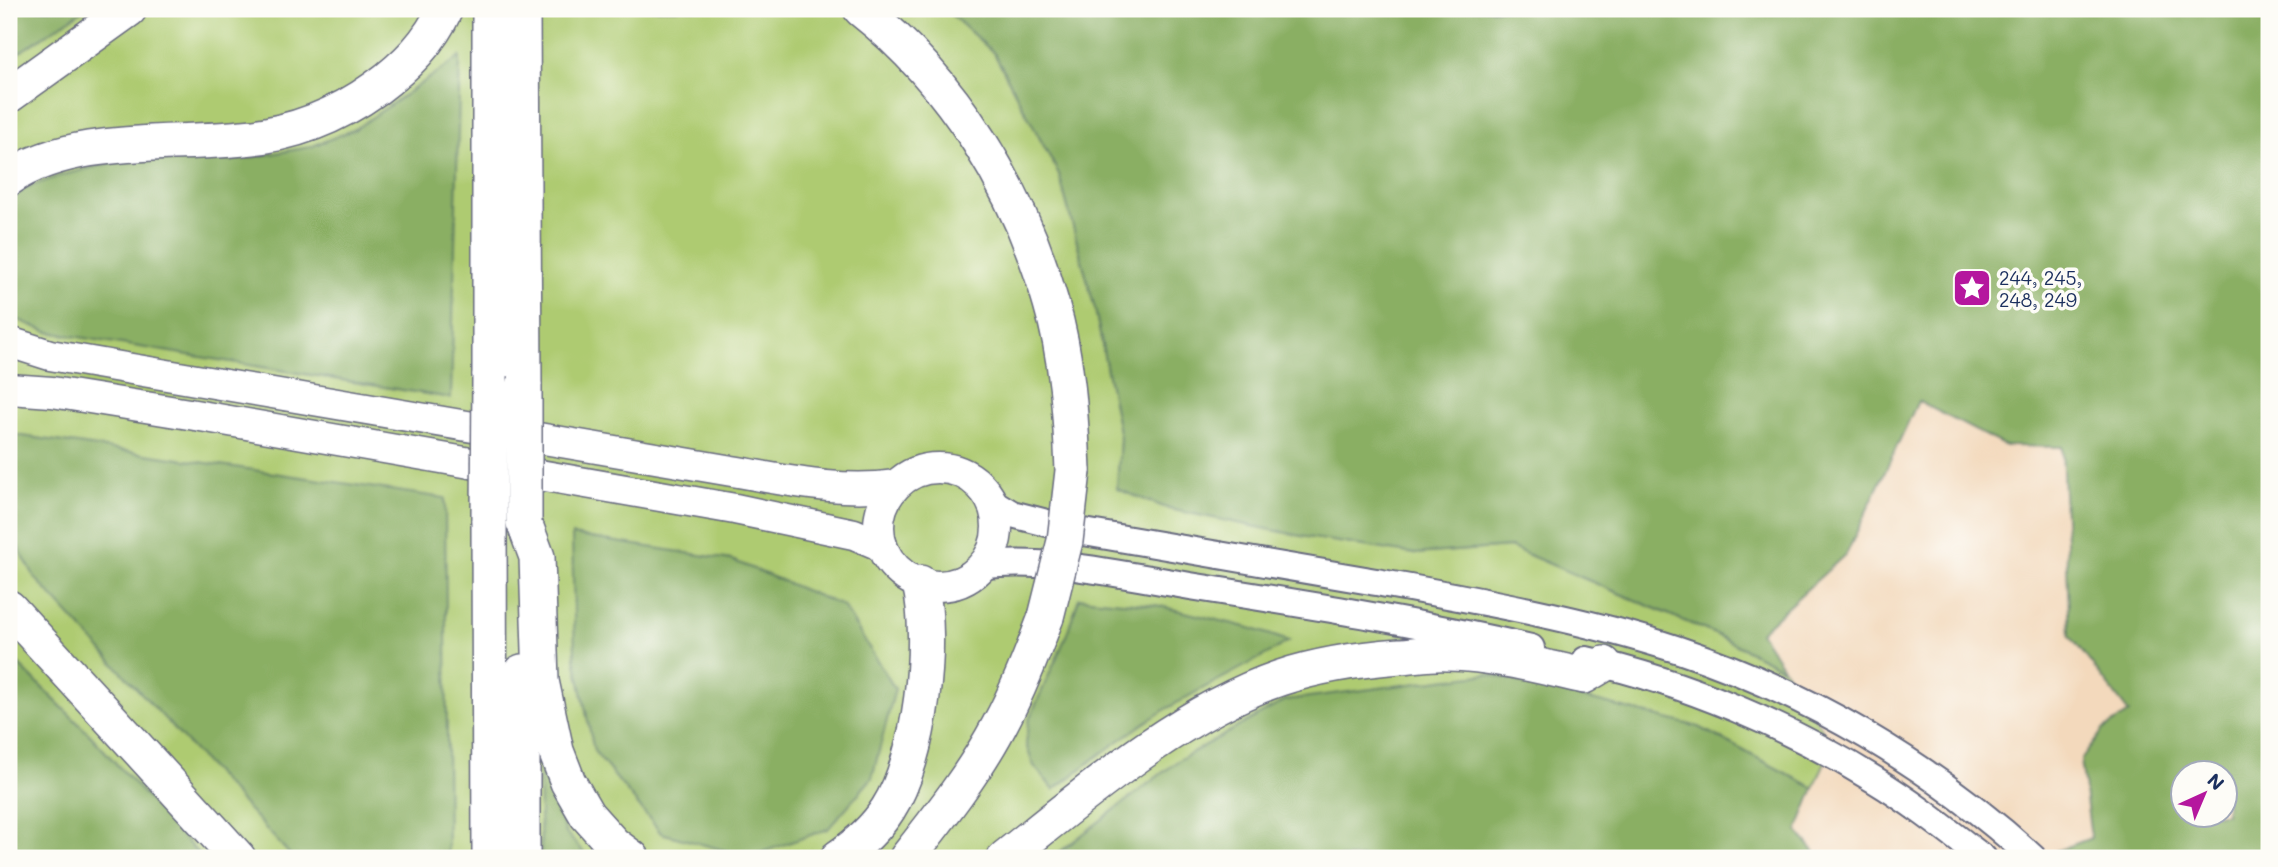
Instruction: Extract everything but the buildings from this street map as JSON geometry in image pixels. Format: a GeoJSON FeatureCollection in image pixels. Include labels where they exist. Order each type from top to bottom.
{"type":"FeatureCollection","features":[{"type":"Feature","properties":{"kind":"highway"},"geometry":{"type":"LineString","coordinates":[[9,95],[129,9]]}},
{"type":"Feature","properties":{"kind":"highway"},"geometry":{"type":"LineString","coordinates":[[9,178],[44,160],[82,151],[130,145],[244,138],[291,130],[327,118],[362,98],[400,69],[426,43],[445,9]]}},
{"type":"Feature","properties":{"kind":"highway"},"geometry":{"type":"LineString","coordinates":[[490,9],[490,858]]}},
{"type":"Feature","properties":{"kind":"highway"},"geometry":{"type":"LineString","coordinates":[[522,9],[522,858]]}},
{"type":"Feature","properties":{"kind":"highway"},"geometry":{"type":"LineString","coordinates":[[861,9],[915,56],[943,89],[966,121],[1015,209],[1052,304],[1066,382],[1073,471],[1065,541],[1046,617],[1020,683],[986,749],[946,809],[907,858]]}},
{"type":"Feature","properties":{"kind":"highway"},"geometry":{"type":"LineString","coordinates":[[524,522],[537,557],[541,681],[556,751],[568,782],[587,815],[613,844],[632,858]]}},
{"type":"Feature","properties":{"kind":"highway"},"geometry":{"type":"LineString","coordinates":[[838,858],[872,829],[888,809],[900,786],[912,752],[927,626],[920,583]]}},
{"type":"Feature","properties":{"kind":"highway"},"geometry":{"type":"LineString","coordinates":[[9,608],[237,858]]}},
{"type":"Feature","properties":{"kind":"highway"},"geometry":{"type":"LineString","coordinates":[[1005,858],[1111,776],[1194,719],[1279,678],[1360,659],[1448,653],[1503,659],[1584,676],[1604,664]]}},
{"type":"Feature","properties":{"kind":"main road"},"geometry":{"type":"LineString","coordinates":[[9,342],[50,355],[834,488],[895,485]]}},
{"type":"Feature","properties":{"kind":"main road"},"geometry":{"type":"LineString","coordinates":[[9,389],[52,392],[189,414],[736,509],[854,534],[882,546]]}},
{"type":"Feature","properties":{"kind":"main road"},"geometry":{"type":"LineString","coordinates":[[992,502],[997,528],[996,541],[984,565],[971,576],[954,584],[937,586],[920,583],[904,575],[890,562],[882,546],[879,520],[882,507],[895,485],[919,470],[948,468],[974,480],[992,502],[1012,513],[1078,531],[1489,602],[1615,631],[1681,651],[1791,696],[1891,750],[1985,818],[2033,858]]}},
{"type":"Feature","properties":{"kind":"main road"},"geometry":{"type":"LineString","coordinates":[[984,565],[1032,563],[1286,601],[1456,631],[1604,664],[1668,682],[1771,725],[1874,779],[1983,858]]}},
{"type":"Feature","properties":{"kind":"green space"},"geometry":{"type":"Polygon","coordinates":[[[9,9],[85,9],[9,59],[9,9]]]}},
{"type":"Feature","properties":{"kind":"green space"},"geometry":{"type":"Polygon","coordinates":[[[85,9],[945,9],[994,53],[1059,174],[1095,309],[1120,437],[1118,489],[1415,554],[1510,547],[1715,634],[1784,669],[1832,745],[1814,788],[1699,727],[1286,700],[1179,760],[1052,858],[202,858],[91,736],[9,655],[9,59],[85,9]]]}},
{"type":"Feature","properties":{"kind":"green space"},"geometry":{"type":"Polygon","coordinates":[[[945,9],[2269,9],[2269,858],[2064,858],[2056,851],[2091,838],[2081,760],[2104,729],[2129,713],[2070,636],[2062,447],[2005,446],[1918,401],[1847,553],[1760,632],[1784,669],[1715,634],[1510,547],[1415,554],[1306,537],[1169,509],[1117,489],[1120,437],[1095,309],[1059,174],[994,53],[945,9]]]}},
{"type":"Feature","properties":{"kind":"green space"},"geometry":{"type":"Polygon","coordinates":[[[460,57],[451,398],[48,332],[9,316],[9,203],[23,189],[59,176],[130,158],[230,161],[310,147],[355,129],[460,57]]]}},
{"type":"Feature","properties":{"kind":"green space"},"geometry":{"type":"Polygon","coordinates":[[[9,434],[445,498],[448,858],[293,858],[36,579],[9,532],[9,434]]]}},
{"type":"Feature","properties":{"kind":"green space"},"geometry":{"type":"Polygon","coordinates":[[[572,535],[732,560],[843,606],[895,689],[872,778],[828,829],[749,857],[661,833],[594,751],[575,658],[572,535]]]}},
{"type":"Feature","properties":{"kind":"green space"},"geometry":{"type":"Polygon","coordinates":[[[1079,598],[1156,605],[1250,628],[1289,641],[1163,711],[1054,790],[1034,766],[1026,745],[1028,722],[1065,639],[1079,598]]]}},
{"type":"Feature","properties":{"kind":"green space"},"geometry":{"type":"Polygon","coordinates":[[[9,655],[91,736],[202,858],[9,858],[9,655]]]}},
{"type":"Feature","properties":{"kind":"green space"},"geometry":{"type":"Polygon","coordinates":[[[1488,674],[1699,727],[1814,788],[1797,831],[1820,858],[1052,858],[1179,760],[1286,700],[1488,674]]]}},
{"type":"Feature","properties":{"kind":"green space"},"geometry":{"type":"Polygon","coordinates":[[[539,762],[566,833],[589,858],[541,858],[539,762]]]}},
{"type":"Feature","properties":{"kind":"place","name":"244, 245, 248, 249"},"geometry":{"type":"Point","coordinates":[1972,288]}}]}
